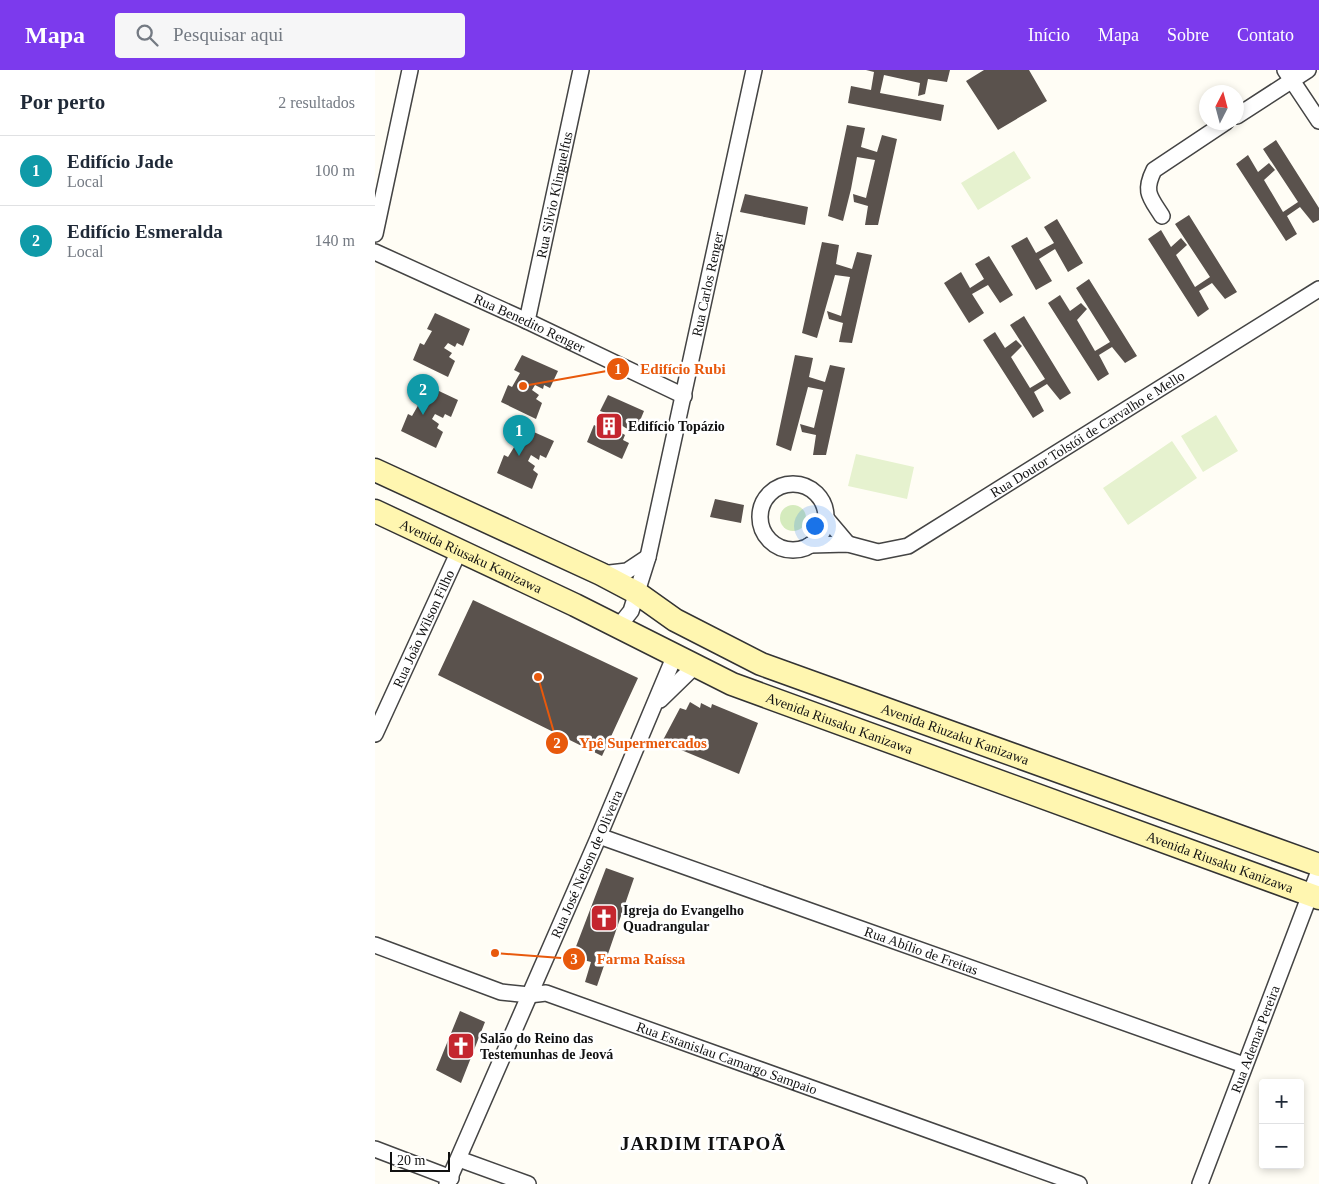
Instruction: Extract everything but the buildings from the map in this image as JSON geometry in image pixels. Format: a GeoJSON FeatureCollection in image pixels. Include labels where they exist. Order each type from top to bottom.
{"type":"FeatureCollection","features":[{"type":"Feature","properties":{"kind":"street"},"geometry":{"type":"LineString","coordinates":[[375,234],[410,70]]}},
{"type":"Feature","properties":{"kind":"street","name":"Rua Silvio Klinguelfus"},"geometry":{"type":"LineString","coordinates":[[527,321],[581,70]]}},
{"type":"Feature","properties":{"kind":"street","name":"Rua Carlos Renger"},"geometry":{"type":"LineString","coordinates":[[637,594],[684,396],[755,70]]}},
{"type":"Feature","properties":{"kind":"street"},"geometry":{"type":"LineString","coordinates":[[1244,110],[1288,75],[1308,70]]}},
{"type":"Feature","properties":{"kind":"street"},"geometry":{"type":"LineString","coordinates":[[1288,75],[1319,121]]}},
{"type":"Feature","properties":{"kind":"street"},"geometry":{"type":"LineString","coordinates":[[1162,216],[1149,196],[1149,181],[1154,170],[1214,130]]}},
{"type":"Feature","properties":{"kind":"street","name":"Rua Benedito Renger"},"geometry":{"type":"LineString","coordinates":[[375,252],[527,321],[684,396]]}},
{"type":"Feature","properties":{"kind":"street","name":"Rua Doutor Tolstói de Carvalho e Mello"},"geometry":{"type":"LineString","coordinates":[[849,544],[826,518],[824,507],[811,490],[801,486],[790,485],[780,487],[771,493],[764,502],[760,512],[760,522],[764,533],[770,541],[779,547],[790,550],[801,549],[810,545],[849,544],[878,552],[908,546],[1319,289]]}},
{"type":"Feature","properties":{"kind":"street"},"geometry":{"type":"LineString","coordinates":[[375,470],[601,574],[637,594],[631,611],[619,626]]}},
{"type":"Feature","properties":{"kind":"street","name":"Avenida Riusaku Kanizawa"},"geometry":{"type":"LineString","coordinates":[[375,511],[619,626],[732,684],[1315,896]]}},
{"type":"Feature","properties":{"kind":"street"},"geometry":{"type":"LineString","coordinates":[[810,545],[821,534],[826,518]]}},
{"type":"Feature","properties":{"kind":"street","name":"Rua João Wilson Filho"},"geometry":{"type":"LineString","coordinates":[[375,734],[459,550]]}},
{"type":"Feature","properties":{"kind":"street"},"geometry":{"type":"LineString","coordinates":[[601,574],[627,571],[647,557]]}},
{"type":"Feature","properties":{"kind":"street","name":"Avenida Riuzaku Kanizawa"},"geometry":{"type":"LineString","coordinates":[[637,594],[675,620],[761,664],[1319,865]]}},
{"type":"Feature","properties":{"kind":"street"},"geometry":{"type":"LineString","coordinates":[[675,655],[681,639],[686,633],[700,633],[706,651],[696,665]]}},
{"type":"Feature","properties":{"kind":"street","name":"Rua José Nelson de Oliveira"},"geometry":{"type":"LineString","coordinates":[[449,1181],[599,836],[675,655]]}},
{"type":"Feature","properties":{"kind":"street","name":"Rua José Nelson de Oliveira"},"geometry":{"type":"LineString","coordinates":[[652,709],[696,665]]}},
{"type":"Feature","properties":{"kind":"street","name":"Rua Abílio de Freitas"},"geometry":{"type":"LineString","coordinates":[[599,836],[1244,1065]]}},
{"type":"Feature","properties":{"kind":"street"},"geometry":{"type":"LineString","coordinates":[[1315,896],[1319,871]]}},
{"type":"Feature","properties":{"kind":"street","name":"Rua Ademar Pereira"},"geometry":{"type":"LineString","coordinates":[[1200,1184],[1244,1065],[1315,896]]}},
{"type":"Feature","properties":{"kind":"street","name":"Rua Estanislau Camargo Sampaio"},"geometry":{"type":"LineString","coordinates":[[375,945],[501,992],[546,993],[1079,1184]]}},
{"type":"Feature","properties":{"kind":"street"},"geometry":{"type":"LineString","coordinates":[[375,1149],[449,1181]]}},
{"type":"Feature","properties":{"kind":"street"},"geometry":{"type":"LineString","coordinates":[[459,1159],[528,1184]]}},
{"type":"Feature","properties":{"kind":"green space"},"geometry":{"type":"Polygon","coordinates":[[[1014,151],[1031,178],[978,210],[961,183],[1014,151]]]}},
{"type":"Feature","properties":{"kind":"green space"},"geometry":{"type":"Polygon","coordinates":[[[1216,415],[1238,451],[1203,472],[1181,436],[1216,415]]]}},
{"type":"Feature","properties":{"kind":"green space"},"geometry":{"type":"Polygon","coordinates":[[[1172,441],[1197,478],[1128,525],[1103,488],[1172,441]]]}},
{"type":"Feature","properties":{"kind":"green space"},"geometry":{"type":"Polygon","coordinates":[[[856,454],[914,467],[907,499],[848,486],[856,454]]]}},
{"type":"Feature","properties":{"kind":"green space"},"geometry":{"type":"Polygon","coordinates":[[[793,505],[802,509],[806,518],[802,527],[793,531],[784,527],[780,518],[784,509],[793,505]]]}},
{"type":"Feature","properties":{"kind":"place","name":"Edifício Rubi"},"geometry":{"type":"Point","coordinates":[523,386]}},
{"type":"Feature","properties":{"kind":"place","name":"Edifício Esmeralda"},"geometry":{"type":"Point","coordinates":[423,415]}},
{"type":"Feature","properties":{"kind":"place","name":"Edifício Topázio"},"geometry":{"type":"Point","coordinates":[609,426]}},
{"type":"Feature","properties":{"kind":"place","name":"Edifício Jade"},"geometry":{"type":"Point","coordinates":[519,456]}},
{"type":"Feature","properties":{"kind":"place","name":"Ypê Supermercados"},"geometry":{"type":"Point","coordinates":[538,677]}},
{"type":"Feature","properties":{"kind":"place","name":"Igreja do Evangelho Quadrangular"},"geometry":{"type":"Point","coordinates":[604,918]}},
{"type":"Feature","properties":{"kind":"place","name":"Farma Raíssa"},"geometry":{"type":"Point","coordinates":[495,953]}},
{"type":"Feature","properties":{"kind":"place","name":"Salão do Reino das Testemunhas de Jeová"},"geometry":{"type":"Point","coordinates":[461,1046]}},
{"type":"Feature","properties":{"kind":"district","name":"JARDIM ITAPOÃ"},"geometry":{"type":"Point","coordinates":[703,1143]}}]}
